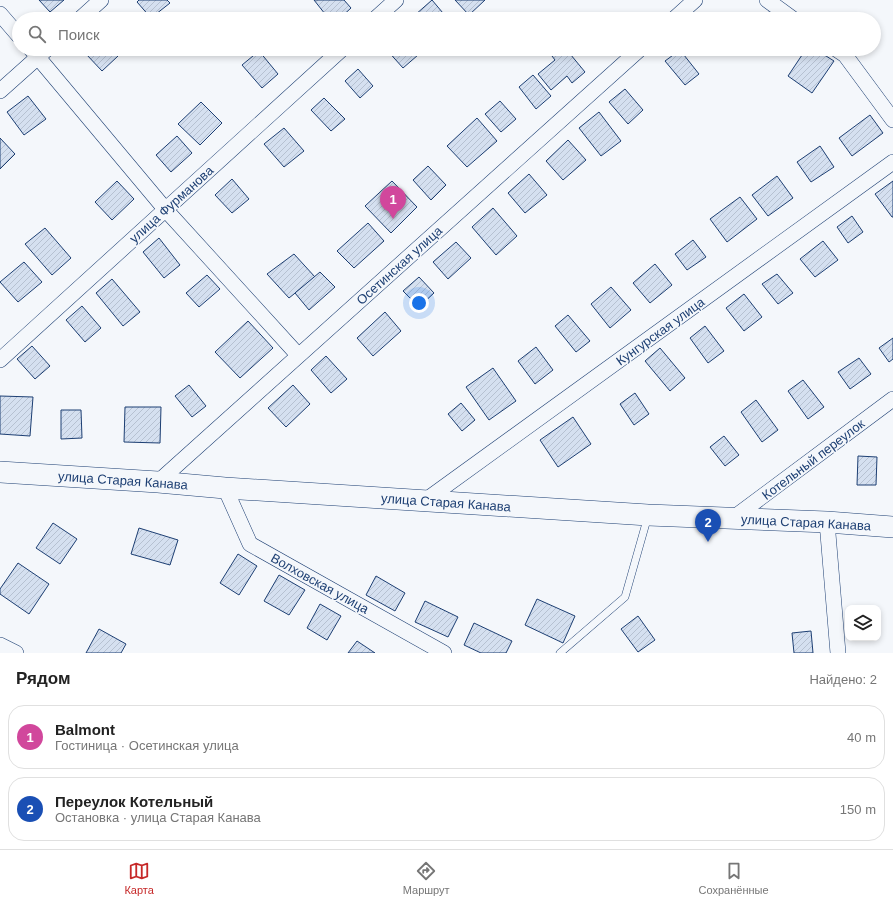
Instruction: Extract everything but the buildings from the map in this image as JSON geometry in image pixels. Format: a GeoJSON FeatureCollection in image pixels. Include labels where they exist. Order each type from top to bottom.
{"type":"FeatureCollection","features":[{"type":"Feature","properties":{"kind":"street"},"geometry":{"type":"LineString","coordinates":[[88,12],[101,0]]}},
{"type":"Feature","properties":{"kind":"street"},"geometry":{"type":"LineString","coordinates":[[383,12],[396,0]]}},
{"type":"Feature","properties":{"kind":"street"},"geometry":{"type":"LineString","coordinates":[[682,12],[695,0]]}},
{"type":"Feature","properties":{"kind":"street"},"geometry":{"type":"LineString","coordinates":[[767,0],[783,12]]}},
{"type":"Feature","properties":{"kind":"street"},"geometry":{"type":"LineString","coordinates":[[0,14],[12,28]]}},
{"type":"Feature","properties":{"kind":"street"},"geometry":{"type":"LineString","coordinates":[[0,91],[34,56]]}},
{"type":"Feature","properties":{"kind":"street"},"geometry":{"type":"LineString","coordinates":[[41,56],[165,209],[298,355]]}},
{"type":"Feature","properties":{"kind":"street","name":"улица Фурманова"},"geometry":{"type":"LineString","coordinates":[[0,360],[334,56]]}},
{"type":"Feature","properties":{"kind":"street","name":"Осетинская улица"},"geometry":{"type":"LineString","coordinates":[[158,482],[632,56]]}},
{"type":"Feature","properties":{"kind":"street"},"geometry":{"type":"LineString","coordinates":[[846,56],[893,120]]}},
{"type":"Feature","properties":{"kind":"street","name":"Кунгурская улица"},"geometry":{"type":"LineString","coordinates":[[426,500],[893,162]]}},
{"type":"Feature","properties":{"kind":"street","name":"Котельный переулок"},"geometry":{"type":"LineString","coordinates":[[732,518],[893,399]]}},
{"type":"Feature","properties":{"kind":"street","name":"улица Старая Канава"},"geometry":{"type":"LineString","coordinates":[[0,472],[648,515],[827,522],[893,527]]}},
{"type":"Feature","properties":{"kind":"street","name":"Волховская улица"},"geometry":{"type":"LineString","coordinates":[[225,488],[250,544],[444,653]]}},
{"type":"Feature","properties":{"kind":"street"},"geometry":{"type":"LineString","coordinates":[[827,522],[838,653]]}},
{"type":"Feature","properties":{"kind":"street"},"geometry":{"type":"LineString","coordinates":[[0,645],[16,653]]}},
{"type":"Feature","properties":{"kind":"lane"},"geometry":{"type":"LineString","coordinates":[[560,653],[625,597],[648,515]]}},
{"type":"Feature","properties":{"kind":"place","name":"Balmont"},"geometry":{"type":"Point","coordinates":[393,219]}},
{"type":"Feature","properties":{"kind":"place","name":"Переулок Котельный"},"geometry":{"type":"Point","coordinates":[708,542]}}]}
